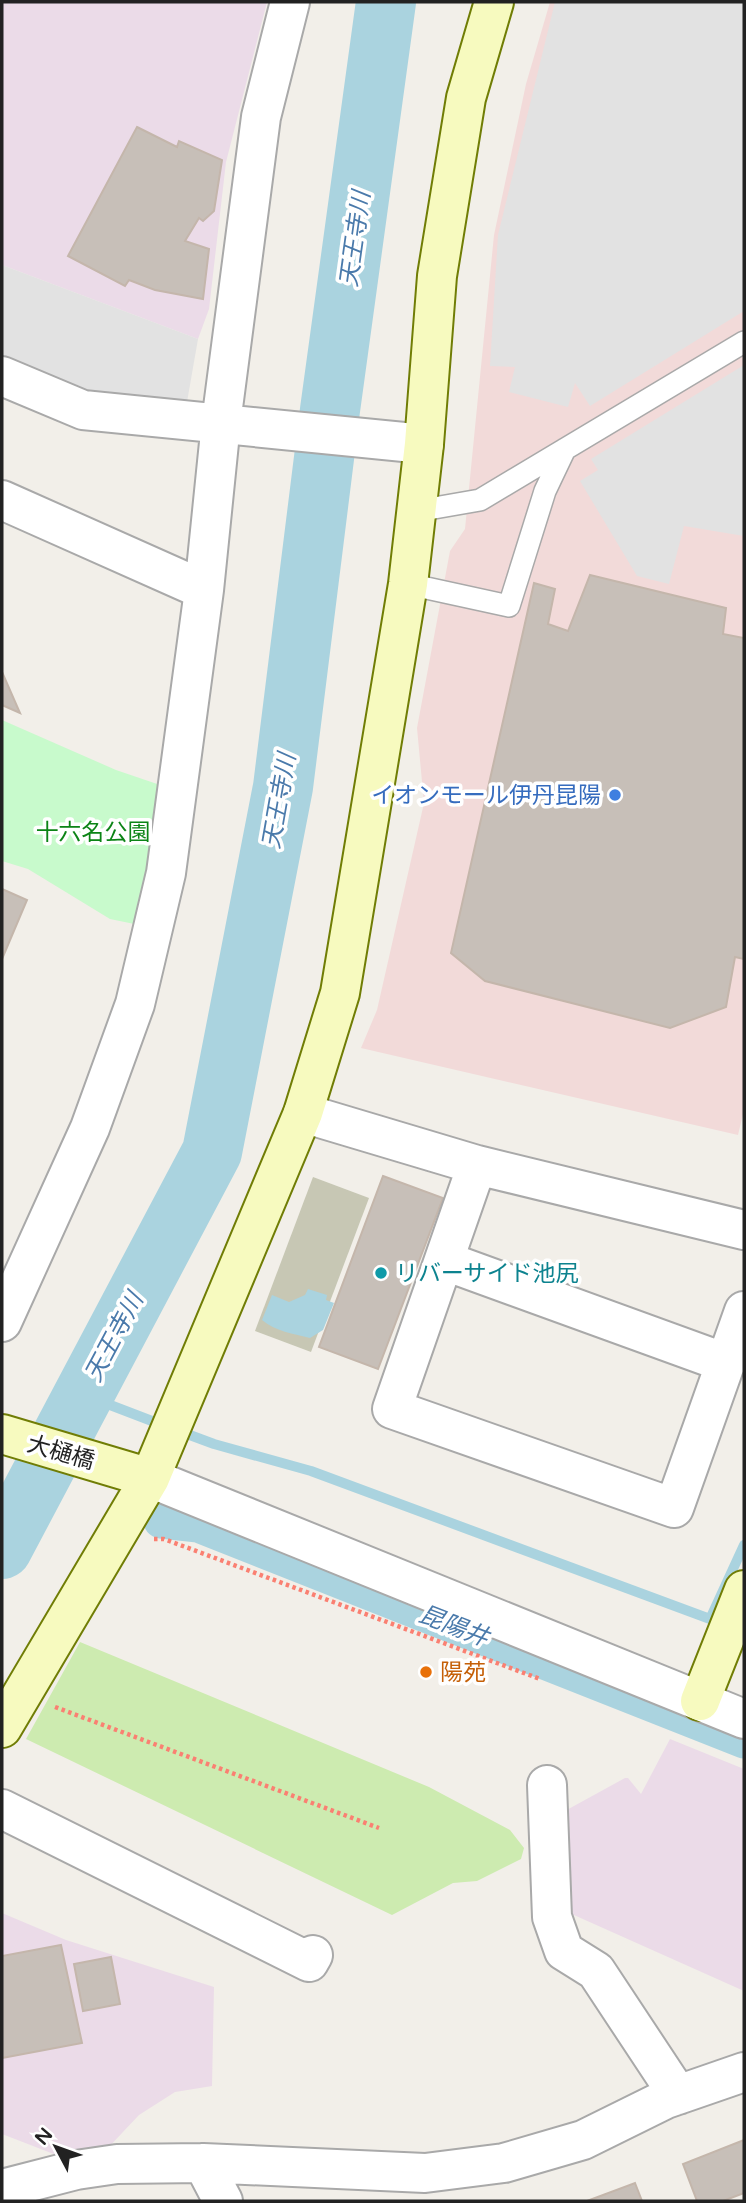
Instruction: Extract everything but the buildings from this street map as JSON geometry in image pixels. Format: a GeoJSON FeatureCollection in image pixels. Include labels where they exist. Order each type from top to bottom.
{"type":"FeatureCollection","features":[{"type":"Feature","properties":{"kind":"street"},"geometry":{"type":"LineString","coordinates":[[2,1322],[90,1128],[135,1004],[166,873],[228,424],[261,117],[290,2]]}},
{"type":"Feature","properties":{"kind":"street"},"geometry":{"type":"LineString","coordinates":[[2,1728],[115,1538],[135,1474],[303,1113],[340,993],[408,584],[417,511],[411,442],[466,98],[494,2]]}},
{"type":"Feature","properties":{"kind":"street"},"geometry":{"type":"LineString","coordinates":[[2,376],[83,410],[411,442]]}},
{"type":"Feature","properties":{"kind":"street"},"geometry":{"type":"LineString","coordinates":[[2,500],[204,590]]}},
{"type":"Feature","properties":{"kind":"street"},"geometry":{"type":"LineString","coordinates":[[303,1113],[477,1165],[744,1230]]}},
{"type":"Feature","properties":{"kind":"street"},"geometry":{"type":"LineString","coordinates":[[477,1165],[392,1409],[674,1508],[744,1311]]}},
{"type":"Feature","properties":{"kind":"street"},"geometry":{"type":"LineString","coordinates":[[444,1261],[726,1363]]}},
{"type":"Feature","properties":{"kind":"street","name":"大樋橋"},"geometry":{"type":"LineString","coordinates":[[2,1434],[135,1474]]}},
{"type":"Feature","properties":{"kind":"street"},"geometry":{"type":"LineString","coordinates":[[135,1474],[744,1719]]}},
{"type":"Feature","properties":{"kind":"street"},"geometry":{"type":"LineString","coordinates":[[700,1701],[744,1590]]}},
{"type":"Feature","properties":{"kind":"street"},"geometry":{"type":"LineString","coordinates":[[547,1785],[552,1917],[564,1951],[596,1971],[678,2095]]}},
{"type":"Feature","properties":{"kind":"street"},"geometry":{"type":"LineString","coordinates":[[2,1809],[309,1962]]}},
{"type":"Feature","properties":{"kind":"street"},"geometry":{"type":"LineString","coordinates":[[2,2189],[76,2170],[104,2166],[203,2163],[425,2173],[505,2163],[583,2140],[678,2095],[744,2072]]}},
{"type":"Feature","properties":{"kind":"street"},"geometry":{"type":"LineString","coordinates":[[203,2163],[223,2201]]}},
{"type":"Feature","properties":{"kind":"lane"},"geometry":{"type":"LineString","coordinates":[[417,511],[480,500],[744,342]]}},
{"type":"Feature","properties":{"kind":"lane"},"geometry":{"type":"LineString","coordinates":[[408,584],[509,606],[545,491],[565,449]]}},
{"type":"Feature","properties":{"kind":"path"},"geometry":{"type":"LineString","coordinates":[[115,1538],[164,1539],[551,1682]]}},
{"type":"Feature","properties":{"kind":"path"},"geometry":{"type":"LineString","coordinates":[[21,1695],[379,1828]]}},
{"type":"Feature","properties":{"kind":"shaded area"},"geometry":{"type":"Polygon","coordinates":[[[2,2],[267,2],[226,162],[209,309],[198,339],[2,265],[2,2]]]}},
{"type":"Feature","properties":{"kind":"shaded area","name":"イオンモール伊丹昆陽"},"geometry":{"type":"Polygon","coordinates":[[[550,2],[744,2],[744,1110],[738,1135],[361,1048],[377,1010],[424,803],[417,728],[450,551],[465,529],[494,235],[526,84],[550,2]]]}},
{"type":"Feature","properties":{"kind":"shaded area"},"geometry":{"type":"Polygon","coordinates":[[[555,2],[744,2],[744,311],[590,406],[575,383],[568,407],[509,392],[515,367],[490,366],[498,235],[555,2]]]}},
{"type":"Feature","properties":{"kind":"shaded area"},"geometry":{"type":"Polygon","coordinates":[[[2,265],[198,339],[187,402],[88,392],[2,360],[2,265]]]}},
{"type":"Feature","properties":{"kind":"shaded area"},"geometry":{"type":"Polygon","coordinates":[[[744,365],[744,536],[684,526],[669,584],[637,576],[580,481],[598,470],[591,459],[744,365]]]}},
{"type":"Feature","properties":{"kind":"shaded area"},"geometry":{"type":"Polygon","coordinates":[[[313,1177],[369,1198],[311,1352],[255,1331],[313,1177]]]}},
{"type":"Feature","properties":{"kind":"shaded area"},"geometry":{"type":"Polygon","coordinates":[[[670,1739],[744,1769],[744,1991],[556,1907],[563,1812],[625,1778],[628,1778],[641,1794],[670,1739]]]}},
{"type":"Feature","properties":{"kind":"shaded area"},"geometry":{"type":"Polygon","coordinates":[[[2,1913],[66,1940],[214,1987],[212,2086],[175,2092],[139,2115],[106,2150],[64,2158],[2,2134],[2,1913]]]}},
{"type":"Feature","properties":{"kind":"green space","name":"十六名公園"},"geometry":{"type":"Polygon","coordinates":[[[2,720],[116,770],[166,787],[144,926],[110,919],[28,869],[2,861],[2,720]]]}},
{"type":"Feature","properties":{"kind":"green space"},"geometry":{"type":"Polygon","coordinates":[[[80,1642],[429,1787],[510,1830],[524,1848],[521,1859],[477,1881],[453,1883],[392,1915],[26,1739],[80,1642]]]}},
{"type":"Feature","properties":{"kind":"water"},"geometry":{"type":"Polygon","coordinates":[[[308,1289],[327,1295],[326,1300],[334,1303],[323,1330],[310,1338],[279,1329],[262,1320],[272,1295],[289,1302],[305,1295],[308,1289]]]}},
{"type":"Feature","properties":{"kind":"waterway","name":"天王寺川"},"geometry":{"type":"LineString","coordinates":[[2,1549],[212,1152],[283,787],[330,410],[386,2]]}},
{"type":"Feature","properties":{"kind":"waterway"},"geometry":{"type":"LineString","coordinates":[[84,1395],[165,1426]]}},
{"type":"Feature","properties":{"kind":"waterway"},"geometry":{"type":"LineString","coordinates":[[179,1431],[214,1444],[311,1471],[710,1619],[744,1545]]}},
{"type":"Feature","properties":{"kind":"waterway","name":"昆陽井"},"geometry":{"type":"LineString","coordinates":[[161,1521],[198,1525],[744,1741]]}},
{"type":"Feature","properties":{"kind":"place","name":"イオンモール伊丹昆陽"},"geometry":{"type":"Point","coordinates":[615,795]}},
{"type":"Feature","properties":{"kind":"place","name":"リバーサイド池尻"},"geometry":{"type":"Point","coordinates":[381,1273]}},
{"type":"Feature","properties":{"kind":"place","name":"陽苑"},"geometry":{"type":"Point","coordinates":[426,1672]}}]}
